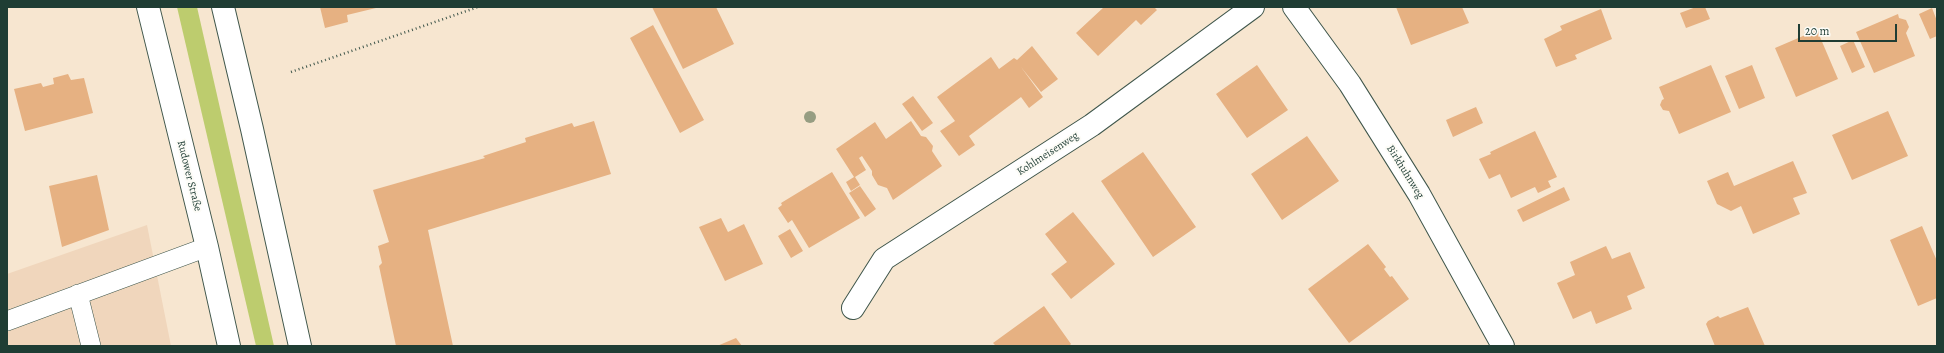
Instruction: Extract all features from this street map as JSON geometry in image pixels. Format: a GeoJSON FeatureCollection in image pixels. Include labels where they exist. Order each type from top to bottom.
{"type":"FeatureCollection","features":[{"type":"Feature","properties":{"kind":"street","name":"Rudower Straße"},"geometry":{"type":"LineString","coordinates":[[148,7],[207,247],[229,346]]}},
{"type":"Feature","properties":{"kind":"street"},"geometry":{"type":"LineString","coordinates":[[223,7],[252,129],[300,346]]}},
{"type":"Feature","properties":{"kind":"street","name":"Kohlmeisenweg"},"geometry":{"type":"LineString","coordinates":[[853,308],[884,259],[1092,125],[1253,7]]}},
{"type":"Feature","properties":{"kind":"street","name":"Birkhuhnweg"},"geometry":{"type":"LineString","coordinates":[[1294,7],[1350,84],[1419,194],[1503,346]]}},
{"type":"Feature","properties":{"kind":"lane"},"geometry":{"type":"LineString","coordinates":[[7,321],[207,247]]}},
{"type":"Feature","properties":{"kind":"lane"},"geometry":{"type":"LineString","coordinates":[[78,294],[91,346]]}},
{"type":"Feature","properties":{"kind":"path"},"geometry":{"type":"LineString","coordinates":[[291,72],[478,7]]}},
{"type":"Feature","properties":{"kind":"shaded area"},"geometry":{"type":"Polygon","coordinates":[[[147,225],[171,346],[7,346],[7,274],[147,225]]]}},
{"type":"Feature","properties":{"kind":"green space"},"geometry":{"type":"Polygon","coordinates":[[[177,7],[197,7],[274,346],[256,346],[177,7]]]}},
{"type":"Feature","properties":{"kind":"building"},"geometry":{"type":"Polygon","coordinates":[[[320,7],[376,8],[347,15],[348,22],[325,28],[320,7]]]}},
{"type":"Feature","properties":{"kind":"building"},"geometry":{"type":"Polygon","coordinates":[[[652,7],[716,7],[734,44],[683,69],[652,7]]]}},
{"type":"Feature","properties":{"kind":"building"},"geometry":{"type":"Polygon","coordinates":[[[1104,7],[1154,7],[1157,10],[1141,25],[1136,20],[1098,56],[1076,33],[1104,7]]]}},
{"type":"Feature","properties":{"kind":"building"},"geometry":{"type":"Polygon","coordinates":[[[1396,7],[1462,7],[1469,23],[1411,45],[1396,7]]]}},
{"type":"Feature","properties":{"kind":"building"},"geometry":{"type":"Polygon","coordinates":[[[1696,7],[1705,7],[1710,19],[1686,28],[1680,13],[1696,7]]]}},
{"type":"Feature","properties":{"kind":"building"},"geometry":{"type":"Polygon","coordinates":[[[1932,8],[1937,21],[1937,36],[1930,39],[1919,14],[1932,8]]]}},
{"type":"Feature","properties":{"kind":"building"},"geometry":{"type":"Polygon","coordinates":[[[1601,9],[1612,39],[1575,55],[1577,59],[1556,67],[1544,39],[1562,30],[1560,26],[1601,9]]]}},
{"type":"Feature","properties":{"kind":"building"},"geometry":{"type":"Polygon","coordinates":[[[1898,14],[1899,18],[1906,20],[1909,27],[1906,33],[1915,56],[1874,73],[1856,32],[1898,14]]]}},
{"type":"Feature","properties":{"kind":"building"},"geometry":{"type":"Polygon","coordinates":[[[653,25],[704,120],[680,133],[630,38],[653,25]]]}},
{"type":"Feature","properties":{"kind":"building"},"geometry":{"type":"Polygon","coordinates":[[[1817,30],[1838,79],[1796,97],[1775,48],[1817,30]]]}},
{"type":"Feature","properties":{"kind":"building"},"geometry":{"type":"Polygon","coordinates":[[[1853,40],[1865,67],[1852,73],[1840,46],[1853,40]]]}},
{"type":"Feature","properties":{"kind":"building"},"geometry":{"type":"Polygon","coordinates":[[[1032,46],[1058,79],[1041,92],[1021,67],[1043,97],[1029,108],[1021,97],[969,136],[975,145],[959,156],[940,131],[955,121],[937,97],[991,57],[999,69],[1014,58],[1017,60],[1032,46]]]}},
{"type":"Feature","properties":{"kind":"building"},"geometry":{"type":"Polygon","coordinates":[[[1257,65],[1288,110],[1247,138],[1216,94],[1257,65]]]}},
{"type":"Feature","properties":{"kind":"building"},"geometry":{"type":"Polygon","coordinates":[[[1711,65],[1731,112],[1679,134],[1669,111],[1663,110],[1660,105],[1664,99],[1659,87],[1711,65]]]}},
{"type":"Feature","properties":{"kind":"building"},"geometry":{"type":"Polygon","coordinates":[[[1752,65],[1765,98],[1739,109],[1725,76],[1752,65]]]}},
{"type":"Feature","properties":{"kind":"building"},"geometry":{"type":"Polygon","coordinates":[[[68,74],[71,80],[84,78],[93,113],[25,131],[14,89],[41,83],[43,87],[54,84],[53,78],[68,74]]]}},
{"type":"Feature","properties":{"kind":"building"},"geometry":{"type":"Polygon","coordinates":[[[913,96],[933,123],[922,131],[902,104],[913,96]]]}},
{"type":"Feature","properties":{"kind":"building"},"geometry":{"type":"Polygon","coordinates":[[[1476,107],[1483,123],[1453,137],[1446,120],[1476,107]]]}},
{"type":"Feature","properties":{"kind":"building"},"geometry":{"type":"Polygon","coordinates":[[[1888,111],[1908,156],[1852,180],[1832,135],[1888,111]]]}},
{"type":"Feature","properties":{"kind":"building"},"geometry":{"type":"Polygon","coordinates":[[[594,121],[611,174],[428,230],[453,346],[396,346],[379,266],[382,263],[378,246],[389,242],[373,190],[485,158],[483,156],[526,142],[525,138],[572,123],[574,127],[594,121]]]}},
{"type":"Feature","properties":{"kind":"building"},"geometry":{"type":"Polygon","coordinates":[[[911,121],[921,136],[926,137],[933,146],[932,151],[942,166],[893,200],[887,188],[878,185],[872,175],[872,171],[862,156],[859,158],[866,170],[855,177],[860,185],[851,191],[846,182],[854,177],[836,149],[875,122],[886,139],[911,121]]]}},
{"type":"Feature","properties":{"kind":"building"},"geometry":{"type":"Polygon","coordinates":[[[1535,131],[1557,177],[1548,181],[1551,187],[1538,193],[1535,187],[1511,198],[1500,174],[1489,179],[1479,159],[1491,154],[1490,152],[1535,131]]]}},
{"type":"Feature","properties":{"kind":"building"},"geometry":{"type":"Polygon","coordinates":[[[1307,136],[1339,181],[1282,220],[1251,174],[1307,136]]]}},
{"type":"Feature","properties":{"kind":"building"},"geometry":{"type":"Polygon","coordinates":[[[1143,152],[1196,227],[1153,257],[1101,181],[1143,152]]]}},
{"type":"Feature","properties":{"kind":"building"},"geometry":{"type":"Polygon","coordinates":[[[1793,161],[1807,193],[1793,198],[1800,214],[1753,234],[1741,206],[1731,211],[1717,204],[1707,181],[1728,172],[1734,186],[1793,161]]]}},
{"type":"Feature","properties":{"kind":"building"},"geometry":{"type":"Polygon","coordinates":[[[832,172],[860,218],[809,248],[792,220],[788,223],[778,208],[782,205],[781,203],[832,172]]]}},
{"type":"Feature","properties":{"kind":"building"},"geometry":{"type":"Polygon","coordinates":[[[97,175],[109,230],[62,247],[49,186],[97,175]]]}},
{"type":"Feature","properties":{"kind":"building"},"geometry":{"type":"Polygon","coordinates":[[[860,186],[876,209],[865,217],[849,193],[860,186]]]}},
{"type":"Feature","properties":{"kind":"building"},"geometry":{"type":"Polygon","coordinates":[[[1564,187],[1570,200],[1523,222],[1517,210],[1564,187]]]}},
{"type":"Feature","properties":{"kind":"building"},"geometry":{"type":"Polygon","coordinates":[[[1073,212],[1115,264],[1071,299],[1051,274],[1067,262],[1045,234],[1073,212]]]}},
{"type":"Feature","properties":{"kind":"building"},"geometry":{"type":"Polygon","coordinates":[[[721,218],[728,232],[744,224],[763,264],[725,281],[699,227],[721,218]]]}},
{"type":"Feature","properties":{"kind":"building"},"geometry":{"type":"Polygon","coordinates":[[[1922,226],[1937,261],[1937,298],[1918,306],[1890,240],[1922,226]]]}},
{"type":"Feature","properties":{"kind":"building"},"geometry":{"type":"Polygon","coordinates":[[[790,229],[803,251],[791,258],[778,236],[790,229]]]}},
{"type":"Feature","properties":{"kind":"building"},"geometry":{"type":"Polygon","coordinates":[[[1368,244],[1386,267],[1384,269],[1390,277],[1392,276],[1409,299],[1349,343],[1308,289],[1368,244]]]}},
{"type":"Feature","properties":{"kind":"building"},"geometry":{"type":"Polygon","coordinates":[[[1606,246],[1612,259],[1630,252],[1645,288],[1627,296],[1632,309],[1596,324],[1591,311],[1573,319],[1557,283],[1575,275],[1570,262],[1606,246]]]}},
{"type":"Feature","properties":{"kind":"building"},"geometry":{"type":"Polygon","coordinates":[[[1044,306],[1071,344],[1069,346],[996,346],[993,343],[1044,306]]]}},
{"type":"Feature","properties":{"kind":"building"},"geometry":{"type":"Polygon","coordinates":[[[1748,307],[1765,346],[1715,346],[1706,324],[1708,321],[1718,316],[1720,318],[1748,307]]]}},
{"type":"Feature","properties":{"kind":"building"},"geometry":{"type":"Polygon","coordinates":[[[736,338],[742,346],[717,346],[736,338]]]}}]}
